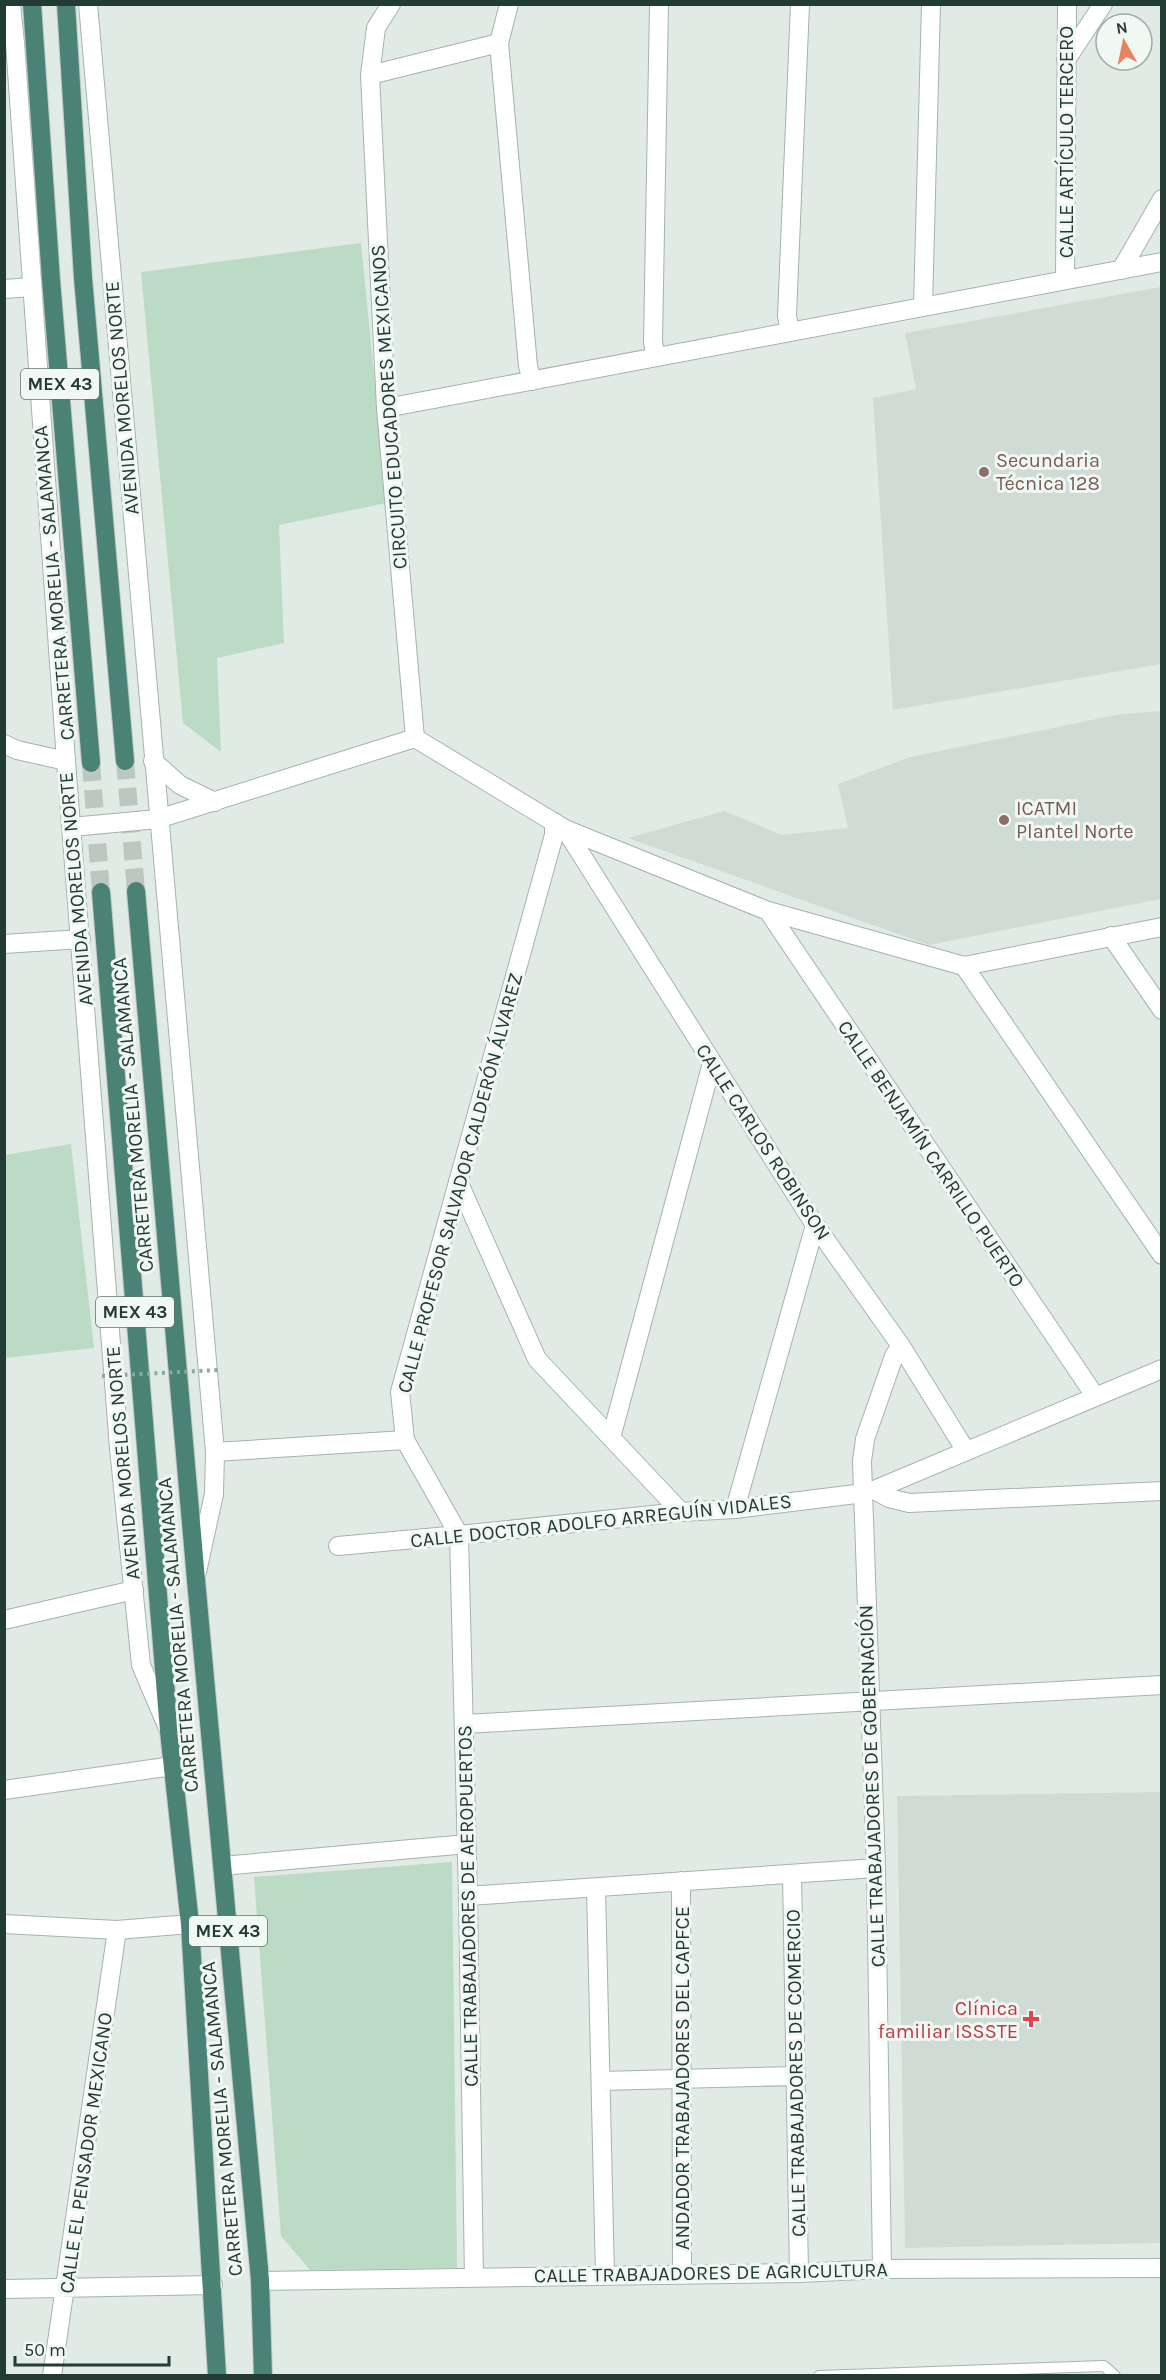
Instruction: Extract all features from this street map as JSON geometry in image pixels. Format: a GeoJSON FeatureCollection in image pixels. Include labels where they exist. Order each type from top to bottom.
{"type":"FeatureCollection","features":[{"type":"Feature","properties":{"kind":"highway","name":"CARRETERA MORELIA - SALAMANCA"},"geometry":{"type":"LineString","coordinates":[[32,4],[53,303],[91,764]]}},
{"type":"Feature","properties":{"kind":"highway","name":"MEX 43"},"geometry":{"type":"LineString","coordinates":[[66,4],[83,278],[125,761]]}},
{"type":"Feature","properties":{"kind":"highway","name":"CARRETERA MORELIA - SALAMANCA"},"geometry":{"type":"LineString","coordinates":[[136,891],[260,2282],[263,2376]]}},
{"type":"Feature","properties":{"kind":"highway","name":"CARRETERA MORELIA - SALAMANCA"},"geometry":{"type":"LineString","coordinates":[[101,892],[169,1731],[190,1924],[217,2376]]}},
{"type":"Feature","properties":{"kind":"street","name":"AVENIDA MORELOS NORTE"},"geometry":{"type":"LineString","coordinates":[[11,4],[119,1448],[141,1665],[169,1731]]}},
{"type":"Feature","properties":{"kind":"street","name":"AVENIDA MORELOS NORTE"},"geometry":{"type":"LineString","coordinates":[[88,4],[215,1452],[214,1494],[196,1580]]}},
{"type":"Feature","properties":{"kind":"street","name":"CIRCUITO EDUCADORES MEXICANOS"},"geometry":{"type":"LineString","coordinates":[[391,4],[376,28],[370,75],[386,408],[415,738]]}},
{"type":"Feature","properties":{"kind":"street"},"geometry":{"type":"LineString","coordinates":[[509,4],[499,43],[531,381]]}},
{"type":"Feature","properties":{"kind":"street"},"geometry":{"type":"LineString","coordinates":[[656,357],[653,342],[659,4]]}},
{"type":"Feature","properties":{"kind":"street"},"geometry":{"type":"LineString","coordinates":[[790,332],[787,316],[800,4]]}},
{"type":"Feature","properties":{"kind":"street"},"geometry":{"type":"LineString","coordinates":[[923,307],[931,4]]}},
{"type":"Feature","properties":{"kind":"street","name":"CALLE ARTÍCULO TERCERO"},"geometry":{"type":"LineString","coordinates":[[1065,280],[1066,4]]}},
{"type":"Feature","properties":{"kind":"street"},"geometry":{"type":"LineString","coordinates":[[1066,60],[1102,4]]}},
{"type":"Feature","properties":{"kind":"street"},"geometry":{"type":"LineString","coordinates":[[370,75],[499,43]]}},
{"type":"Feature","properties":{"kind":"street"},"geometry":{"type":"LineString","coordinates":[[1121,270],[1161,200]]}},
{"type":"Feature","properties":{"kind":"street"},"geometry":{"type":"LineString","coordinates":[[386,408],[1161,262]]}},
{"type":"Feature","properties":{"kind":"street"},"geometry":{"type":"LineString","coordinates":[[4,290],[32,287]]}},
{"type":"Feature","properties":{"kind":"street"},"geometry":{"type":"LineString","coordinates":[[71,827],[158,819],[415,738],[560,826],[768,911],[964,966],[1161,927]]}},
{"type":"Feature","properties":{"kind":"street"},"geometry":{"type":"LineString","coordinates":[[4,744],[17,750],[66,760]]}},
{"type":"Feature","properties":{"kind":"street"},"geometry":{"type":"LineString","coordinates":[[153,761],[180,785],[215,802]]}},
{"type":"Feature","properties":{"kind":"street","name":"CALLE CARLOS ROBINSON"},"geometry":{"type":"LineString","coordinates":[[560,826],[814,1225],[901,1346],[966,1451]]}},
{"type":"Feature","properties":{"kind":"street","name":"CALLE PROFESOR SALVADOR CALDERÓN ÁLVAREZ"},"geometry":{"type":"LineString","coordinates":[[459,1535],[405,1440],[400,1392],[554,835],[560,826]]}},
{"type":"Feature","properties":{"kind":"street","name":"CALLE BENJAMÍN CARRILLO PUERTO"},"geometry":{"type":"LineString","coordinates":[[768,911],[1095,1396]]}},
{"type":"Feature","properties":{"kind":"street"},"geometry":{"type":"LineString","coordinates":[[1111,936],[1161,1011]]}},
{"type":"Feature","properties":{"kind":"street"},"geometry":{"type":"LineString","coordinates":[[4,944],[81,939]]}},
{"type":"Feature","properties":{"kind":"street"},"geometry":{"type":"LineString","coordinates":[[964,966],[1161,1255]]}},
{"type":"Feature","properties":{"kind":"street"},"geometry":{"type":"LineString","coordinates":[[611,1438],[712,1063]]}},
{"type":"Feature","properties":{"kind":"street"},"geometry":{"type":"LineString","coordinates":[[458,1181],[537,1359],[681,1512]]}},
{"type":"Feature","properties":{"kind":"street"},"geometry":{"type":"LineString","coordinates":[[735,1509],[814,1225]]}},
{"type":"Feature","properties":{"kind":"street","name":"CALLE TRABAJADORES DE GOBERNACIÓN"},"geometry":{"type":"LineString","coordinates":[[882,2269],[876,1868],[870,1701],[869,1492],[862,1461],[865,1439],[894,1356],[901,1346]]}},
{"type":"Feature","properties":{"kind":"street"},"geometry":{"type":"LineString","coordinates":[[869,1492],[1161,1370]]}},
{"type":"Feature","properties":{"kind":"street"},"geometry":{"type":"LineString","coordinates":[[215,1452],[405,1440]]}},
{"type":"Feature","properties":{"kind":"street"},"geometry":{"type":"LineString","coordinates":[[869,1492],[909,1503],[1161,1491]]}},
{"type":"Feature","properties":{"kind":"street","name":"CALLE DOCTOR ADOLFO ARREGUÍN VIDALES"},"geometry":{"type":"LineString","coordinates":[[338,1546],[681,1512],[735,1509],[869,1492]]}},
{"type":"Feature","properties":{"kind":"street","name":"CALLE TRABAJADORES DE AEROPUERTOS"},"geometry":{"type":"LineString","coordinates":[[459,1535],[474,2278]]}},
{"type":"Feature","properties":{"kind":"street"},"geometry":{"type":"LineString","coordinates":[[4,1620],[134,1590]]}},
{"type":"Feature","properties":{"kind":"street"},"geometry":{"type":"LineString","coordinates":[[464,1724],[1161,1685]]}},
{"type":"Feature","properties":{"kind":"street"},"geometry":{"type":"LineString","coordinates":[[4,1790],[173,1766]]}},
{"type":"Feature","properties":{"kind":"street"},"geometry":{"type":"LineString","coordinates":[[222,1866],[467,1844]]}},
{"type":"Feature","properties":{"kind":"street"},"geometry":{"type":"LineString","coordinates":[[468,1896],[876,1868]]}},
{"type":"Feature","properties":{"kind":"street","name":"CALLE TRABAJADORES DE COMERCIO"},"geometry":{"type":"LineString","coordinates":[[792,1874],[799,2273]]}},
{"type":"Feature","properties":{"kind":"street","name":"ANDADOR TRABAJADORES DEL CAPFCE"},"geometry":{"type":"LineString","coordinates":[[681,1881],[682,2275]]}},
{"type":"Feature","properties":{"kind":"street"},"geometry":{"type":"LineString","coordinates":[[596,1888],[605,2276]]}},
{"type":"Feature","properties":{"kind":"street"},"geometry":{"type":"LineString","coordinates":[[4,1924],[117,1930],[190,1924]]}},
{"type":"Feature","properties":{"kind":"street","name":"CALLE EL PENSADOR MEXICANO"},"geometry":{"type":"LineString","coordinates":[[52,2376],[117,1930]]}},
{"type":"Feature","properties":{"kind":"street"},"geometry":{"type":"LineString","coordinates":[[601,2081],[796,2076]]}},
{"type":"Feature","properties":{"kind":"street","name":"CALLE TRABAJADORES DE AGRICULTURA"},"geometry":{"type":"LineString","coordinates":[[260,2282],[799,2273],[882,2269],[1161,2268]]}},
{"type":"Feature","properties":{"kind":"street"},"geometry":{"type":"LineString","coordinates":[[4,2289],[213,2285]]}},
{"type":"Feature","properties":{"kind":"lane"},"geometry":{"type":"LineString","coordinates":[[819,2376],[1104,2366],[1114,2376]]}},
{"type":"Feature","properties":{"kind":"path"},"geometry":{"type":"LineString","coordinates":[[102,1376],[218,1370]]}},
{"type":"Feature","properties":{"kind":"shaded area","name":"Secundaria Técnica 128"},"geometry":{"type":"Polygon","coordinates":[[[1161,287],[1161,664],[893,710],[873,398],[916,389],[905,333],[1161,287]]]}},
{"type":"Feature","properties":{"kind":"shaded area","name":"ICATMI Plantel Norte"},"geometry":{"type":"Polygon","coordinates":[[[1161,711],[1161,899],[929,945],[628,838],[724,811],[782,835],[848,828],[838,784],[910,757],[1121,714],[1161,711]]]}},
{"type":"Feature","properties":{"kind":"shaded area","name":"Clínica familiar ISSSTE"},"geometry":{"type":"Polygon","coordinates":[[[1161,1792],[1161,2243],[905,2248],[897,1796],[1161,1792]]]}},
{"type":"Feature","properties":{"kind":"green space"},"geometry":{"type":"Polygon","coordinates":[[[361,243],[387,503],[279,525],[284,643],[217,658],[221,752],[183,723],[141,272],[361,243]]]}},
{"type":"Feature","properties":{"kind":"green space"},"geometry":{"type":"Polygon","coordinates":[[[71,1144],[94,1348],[5,1358],[5,1155],[71,1144]]]}},
{"type":"Feature","properties":{"kind":"green space"},"geometry":{"type":"Polygon","coordinates":[[[452,1862],[457,2268],[310,2270],[281,2236],[254,1877],[452,1862]]]}},
{"type":"Feature","properties":{"kind":"tunnel"},"geometry":{"type":"LineString","coordinates":[[125,761],[136,891]]}},
{"type":"Feature","properties":{"kind":"tunnel"},"geometry":{"type":"LineString","coordinates":[[91,763],[101,892]]}},
{"type":"Feature","properties":{"kind":"place","name":"Secundaria Técnica 128"},"geometry":{"type":"Point","coordinates":[984,472]}},
{"type":"Feature","properties":{"kind":"place","name":"ICATMI Plantel Norte"},"geometry":{"type":"Point","coordinates":[1004,820]}},
{"type":"Feature","properties":{"kind":"place","name":"Clínica familiar ISSSTE"},"geometry":{"type":"Point","coordinates":[1031,2019]}}]}
